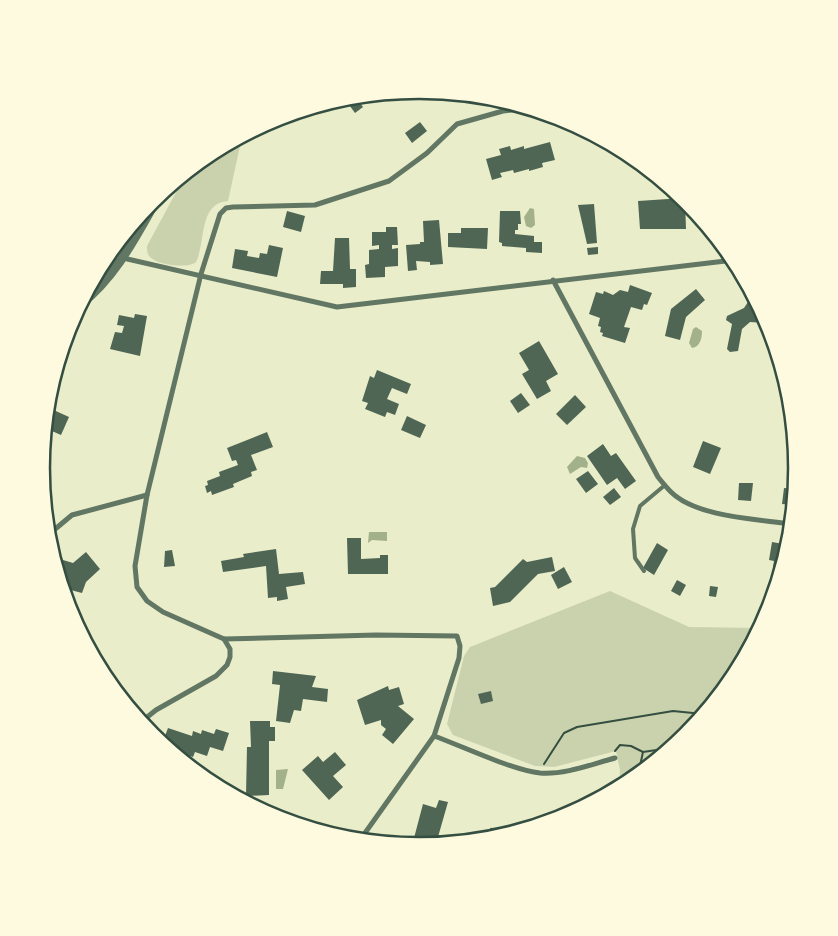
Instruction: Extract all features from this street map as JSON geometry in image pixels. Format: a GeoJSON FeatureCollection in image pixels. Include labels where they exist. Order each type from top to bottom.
{"type":"FeatureCollection","features":[{"type":"Feature","properties":{"kind":"street"},"geometry":{"type":"LineString","coordinates":[[365,833],[434,736],[459,658],[460,646],[456,636],[376,635],[224,639],[164,612],[147,601],[137,587],[135,566],[147,495],[200,274],[216,221],[226,208],[256,205],[315,205],[389,181],[427,153],[457,124],[510,111]]}},
{"type":"Feature","properties":{"kind":"street"},"geometry":{"type":"LineString","coordinates":[[93,295],[99,290],[123,258],[142,225]]}},
{"type":"Feature","properties":{"kind":"street"},"geometry":{"type":"LineString","coordinates":[[123,258],[200,274],[337,307],[725,261]]}},
{"type":"Feature","properties":{"kind":"street"},"geometry":{"type":"LineString","coordinates":[[553,280],[665,485],[671,492],[692,505],[739,517],[784,523]]}},
{"type":"Feature","properties":{"kind":"street"},"geometry":{"type":"LineString","coordinates":[[55,529],[72,516],[147,495]]}},
{"type":"Feature","properties":{"kind":"street"},"geometry":{"type":"LineString","coordinates":[[147,717],[222,671],[230,657],[230,649],[224,639]]}},
{"type":"Feature","properties":{"kind":"street"},"geometry":{"type":"LineString","coordinates":[[434,736],[539,773],[559,772],[615,758]]}},
{"type":"Feature","properties":{"kind":"lane"},"geometry":{"type":"LineString","coordinates":[[644,571],[635,558],[633,529],[640,506],[665,485]]}},
{"type":"Feature","properties":{"kind":"path"},"geometry":{"type":"LineString","coordinates":[[539,773],[564,733],[577,727],[673,711],[694,713]]}},
{"type":"Feature","properties":{"kind":"path"},"geometry":{"type":"LineString","coordinates":[[615,758],[614,751],[620,745],[631,746],[643,752],[656,750]]}},
{"type":"Feature","properties":{"kind":"path"},"geometry":{"type":"LineString","coordinates":[[641,763],[643,752]]}},
{"type":"Feature","properties":{"kind":"shaded area"},"geometry":{"type":"Polygon","coordinates":[[[240,145],[228,201],[218,203],[207,216],[196,262],[180,266],[159,262],[148,255],[147,246],[177,190],[194,175],[240,145]]]}},
{"type":"Feature","properties":{"kind":"shaded area"},"geometry":{"type":"Polygon","coordinates":[[[530,208],[534,209],[535,225],[531,228],[526,226],[524,217],[530,208]]]}},
{"type":"Feature","properties":{"kind":"shaded area"},"geometry":{"type":"Polygon","coordinates":[[[696,327],[702,331],[702,336],[699,344],[692,348],[689,343],[693,329],[696,327]]]}},
{"type":"Feature","properties":{"kind":"shaded area"},"geometry":{"type":"Polygon","coordinates":[[[577,456],[585,458],[588,463],[587,468],[581,467],[570,474],[567,467],[577,456]]]}},
{"type":"Feature","properties":{"kind":"shaded area"},"geometry":{"type":"Polygon","coordinates":[[[369,532],[387,532],[387,541],[372,540],[368,543],[369,532]]]}},
{"type":"Feature","properties":{"kind":"shaded area"},"geometry":{"type":"Polygon","coordinates":[[[610,591],[689,627],[751,628],[739,652],[712,693],[680,729],[644,761],[620,778],[616,751],[554,767],[535,766],[453,735],[447,724],[464,656],[470,647],[610,591]]]}},
{"type":"Feature","properties":{"kind":"shaded area"},"geometry":{"type":"Polygon","coordinates":[[[288,769],[283,789],[276,789],[276,770],[288,769]]]}},
{"type":"Feature","properties":{"kind":"building"},"geometry":{"type":"Polygon","coordinates":[[[361,104],[363,107],[355,113],[350,106],[361,104]]]}},
{"type":"Feature","properties":{"kind":"building"},"geometry":{"type":"Polygon","coordinates":[[[420,122],[427,131],[412,143],[405,133],[420,122]]]}},
{"type":"Feature","properties":{"kind":"building"},"geometry":{"type":"Polygon","coordinates":[[[550,142],[555,160],[542,163],[543,167],[529,171],[529,169],[514,173],[513,170],[500,173],[502,177],[492,180],[486,159],[501,155],[499,149],[510,146],[511,150],[524,146],[524,149],[550,142]]]}},
{"type":"Feature","properties":{"kind":"building"},"geometry":{"type":"Polygon","coordinates":[[[671,199],[685,213],[686,229],[640,229],[638,201],[671,199]]]}},
{"type":"Feature","properties":{"kind":"building"},"geometry":{"type":"Polygon","coordinates":[[[594,204],[597,243],[587,244],[578,205],[594,204]]]}},
{"type":"Feature","properties":{"kind":"building"},"geometry":{"type":"Polygon","coordinates":[[[287,211],[305,216],[301,232],[283,227],[287,211]]]}},
{"type":"Feature","properties":{"kind":"building"},"geometry":{"type":"Polygon","coordinates":[[[500,211],[520,211],[521,224],[518,224],[518,230],[515,230],[515,234],[534,236],[534,242],[542,242],[542,253],[526,252],[526,248],[502,246],[502,243],[499,242],[500,211]]]}},
{"type":"Feature","properties":{"kind":"building"},"geometry":{"type":"Polygon","coordinates":[[[439,220],[443,264],[430,265],[430,262],[416,261],[417,270],[408,271],[406,245],[424,242],[423,221],[439,220]]]}},
{"type":"Feature","properties":{"kind":"building"},"geometry":{"type":"Polygon","coordinates":[[[386,227],[397,227],[398,245],[392,245],[392,249],[398,248],[398,266],[385,267],[385,277],[366,278],[365,265],[369,264],[369,250],[379,249],[379,245],[372,246],[372,232],[386,232],[386,227]]]}},
{"type":"Feature","properties":{"kind":"building"},"geometry":{"type":"Polygon","coordinates":[[[461,228],[488,228],[487,249],[448,247],[448,233],[461,233],[461,228]]]}},
{"type":"Feature","properties":{"kind":"building"},"geometry":{"type":"Polygon","coordinates":[[[335,238],[349,238],[350,269],[356,269],[356,287],[343,288],[343,284],[320,284],[321,271],[333,271],[335,238]]]}},
{"type":"Feature","properties":{"kind":"building"},"geometry":{"type":"Polygon","coordinates":[[[269,245],[283,248],[277,277],[232,268],[235,249],[248,251],[247,256],[259,258],[260,253],[267,254],[269,245]]]}},
{"type":"Feature","properties":{"kind":"building"},"geometry":{"type":"Polygon","coordinates":[[[598,247],[598,254],[588,255],[587,248],[598,247]]]}},
{"type":"Feature","properties":{"kind":"building"},"geometry":{"type":"Polygon","coordinates":[[[630,285],[652,293],[647,305],[644,304],[642,310],[631,307],[624,327],[630,328],[625,343],[602,336],[603,333],[600,332],[601,327],[598,326],[600,318],[589,314],[596,292],[603,294],[604,291],[613,295],[620,290],[628,292],[630,285]]]}},
{"type":"Feature","properties":{"kind":"building"},"geometry":{"type":"Polygon","coordinates":[[[696,289],[705,300],[686,317],[680,340],[665,336],[671,309],[696,289]]]}},
{"type":"Feature","properties":{"kind":"building"},"geometry":{"type":"Polygon","coordinates":[[[748,302],[758,322],[750,322],[742,329],[738,351],[730,352],[727,349],[732,324],[726,320],[727,316],[744,308],[748,302]]]}},
{"type":"Feature","properties":{"kind":"building"},"geometry":{"type":"Polygon","coordinates":[[[135,314],[147,316],[140,356],[110,349],[115,332],[122,333],[124,326],[117,325],[119,315],[134,318],[135,314]]]}},
{"type":"Feature","properties":{"kind":"building"},"geometry":{"type":"Polygon","coordinates":[[[539,341],[558,374],[546,381],[551,391],[537,399],[522,374],[529,370],[519,353],[539,341]]]}},
{"type":"Feature","properties":{"kind":"building"},"geometry":{"type":"Polygon","coordinates":[[[377,370],[411,384],[407,394],[392,388],[387,399],[399,404],[395,415],[387,412],[385,417],[365,409],[368,403],[362,401],[370,376],[374,378],[377,370]]]}},
{"type":"Feature","properties":{"kind":"building"},"geometry":{"type":"Polygon","coordinates":[[[521,393],[530,405],[518,413],[510,401],[521,393]]]}},
{"type":"Feature","properties":{"kind":"building"},"geometry":{"type":"Polygon","coordinates":[[[575,395],[586,407],[567,425],[556,414],[575,395]]]}},
{"type":"Feature","properties":{"kind":"building"},"geometry":{"type":"Polygon","coordinates":[[[55,410],[69,417],[61,435],[52,431],[55,410]]]}},
{"type":"Feature","properties":{"kind":"building"},"geometry":{"type":"Polygon","coordinates":[[[407,416],[426,425],[420,438],[401,430],[407,416]]]}},
{"type":"Feature","properties":{"kind":"building"},"geometry":{"type":"Polygon","coordinates":[[[267,432],[273,447],[251,455],[257,470],[251,472],[252,476],[233,484],[234,487],[212,495],[211,491],[207,493],[205,486],[208,485],[207,481],[220,476],[219,472],[238,465],[236,460],[232,461],[227,448],[267,432]]]}},
{"type":"Feature","properties":{"kind":"building"},"geometry":{"type":"Polygon","coordinates":[[[703,441],[721,448],[710,474],[693,467],[703,441]]]}},
{"type":"Feature","properties":{"kind":"building"},"geometry":{"type":"Polygon","coordinates":[[[603,444],[611,456],[616,453],[636,481],[625,489],[617,478],[607,485],[587,456],[603,444]]]}},
{"type":"Feature","properties":{"kind":"building"},"geometry":{"type":"Polygon","coordinates":[[[588,471],[598,484],[586,493],[576,479],[588,471]]]}},
{"type":"Feature","properties":{"kind":"building"},"geometry":{"type":"Polygon","coordinates":[[[739,483],[753,483],[751,501],[738,500],[739,483]]]}},
{"type":"Feature","properties":{"kind":"building"},"geometry":{"type":"Polygon","coordinates":[[[614,488],[621,497],[610,505],[603,497],[614,488]]]}},
{"type":"Feature","properties":{"kind":"building"},"geometry":{"type":"Polygon","coordinates":[[[784,488],[787,488],[786,504],[782,504],[784,488]]]}},
{"type":"Feature","properties":{"kind":"building"},"geometry":{"type":"Polygon","coordinates":[[[347,538],[361,538],[361,559],[380,558],[380,555],[388,555],[388,574],[348,574],[347,538]]]}},
{"type":"Feature","properties":{"kind":"building"},"geometry":{"type":"Polygon","coordinates":[[[772,542],[780,543],[774,567],[774,561],[769,560],[772,542]]]}},
{"type":"Feature","properties":{"kind":"building"},"geometry":{"type":"Polygon","coordinates":[[[657,543],[668,550],[654,575],[643,568],[657,543]]]}},
{"type":"Feature","properties":{"kind":"building"},"geometry":{"type":"Polygon","coordinates":[[[276,549],[279,574],[303,572],[305,584],[286,587],[288,599],[277,601],[277,597],[268,598],[266,566],[223,572],[221,561],[244,557],[243,554],[276,549]]]}},
{"type":"Feature","properties":{"kind":"building"},"geometry":{"type":"Polygon","coordinates":[[[172,550],[175,566],[164,567],[165,551],[172,550]]]}},
{"type":"Feature","properties":{"kind":"building"},"geometry":{"type":"Polygon","coordinates":[[[86,552],[100,569],[86,582],[82,593],[71,590],[62,560],[73,563],[86,552]]]}},
{"type":"Feature","properties":{"kind":"building"},"geometry":{"type":"Polygon","coordinates":[[[552,557],[555,571],[538,574],[510,602],[493,606],[490,588],[495,587],[523,559],[527,562],[552,557]]]}},
{"type":"Feature","properties":{"kind":"building"},"geometry":{"type":"Polygon","coordinates":[[[564,567],[572,582],[558,589],[551,575],[564,567]]]}},
{"type":"Feature","properties":{"kind":"building"},"geometry":{"type":"Polygon","coordinates":[[[677,580],[686,585],[680,596],[671,591],[677,580]]]}},
{"type":"Feature","properties":{"kind":"building"},"geometry":{"type":"Polygon","coordinates":[[[710,586],[718,587],[716,597],[709,596],[710,586]]]}},
{"type":"Feature","properties":{"kind":"building"},"geometry":{"type":"Polygon","coordinates":[[[273,671],[316,676],[312,687],[328,689],[327,702],[303,699],[301,711],[294,710],[290,723],[276,721],[280,685],[272,684],[273,671]]]}},
{"type":"Feature","properties":{"kind":"building"},"geometry":{"type":"Polygon","coordinates":[[[388,686],[389,690],[399,687],[404,704],[398,706],[414,719],[393,744],[382,735],[386,729],[381,725],[381,720],[365,725],[357,700],[388,686]]]}},
{"type":"Feature","properties":{"kind":"building"},"geometry":{"type":"Polygon","coordinates":[[[491,691],[493,701],[481,704],[478,694],[491,691]]]}},
{"type":"Feature","properties":{"kind":"building"},"geometry":{"type":"Polygon","coordinates":[[[250,721],[270,721],[270,727],[275,727],[275,741],[269,741],[269,795],[250,796],[246,794],[247,747],[251,747],[250,721]]]}},
{"type":"Feature","properties":{"kind":"building"},"geometry":{"type":"Polygon","coordinates":[[[168,728],[192,736],[193,731],[201,734],[202,730],[214,734],[216,729],[229,733],[223,751],[210,747],[207,756],[195,752],[193,757],[188,755],[165,735],[168,728]]]}},
{"type":"Feature","properties":{"kind":"building"},"geometry":{"type":"Polygon","coordinates":[[[335,752],[346,765],[333,776],[343,787],[329,800],[302,770],[318,756],[323,762],[335,752]]]}},
{"type":"Feature","properties":{"kind":"building"},"geometry":{"type":"Polygon","coordinates":[[[439,800],[448,802],[438,836],[414,837],[423,804],[436,808],[439,800]]]}}]}
